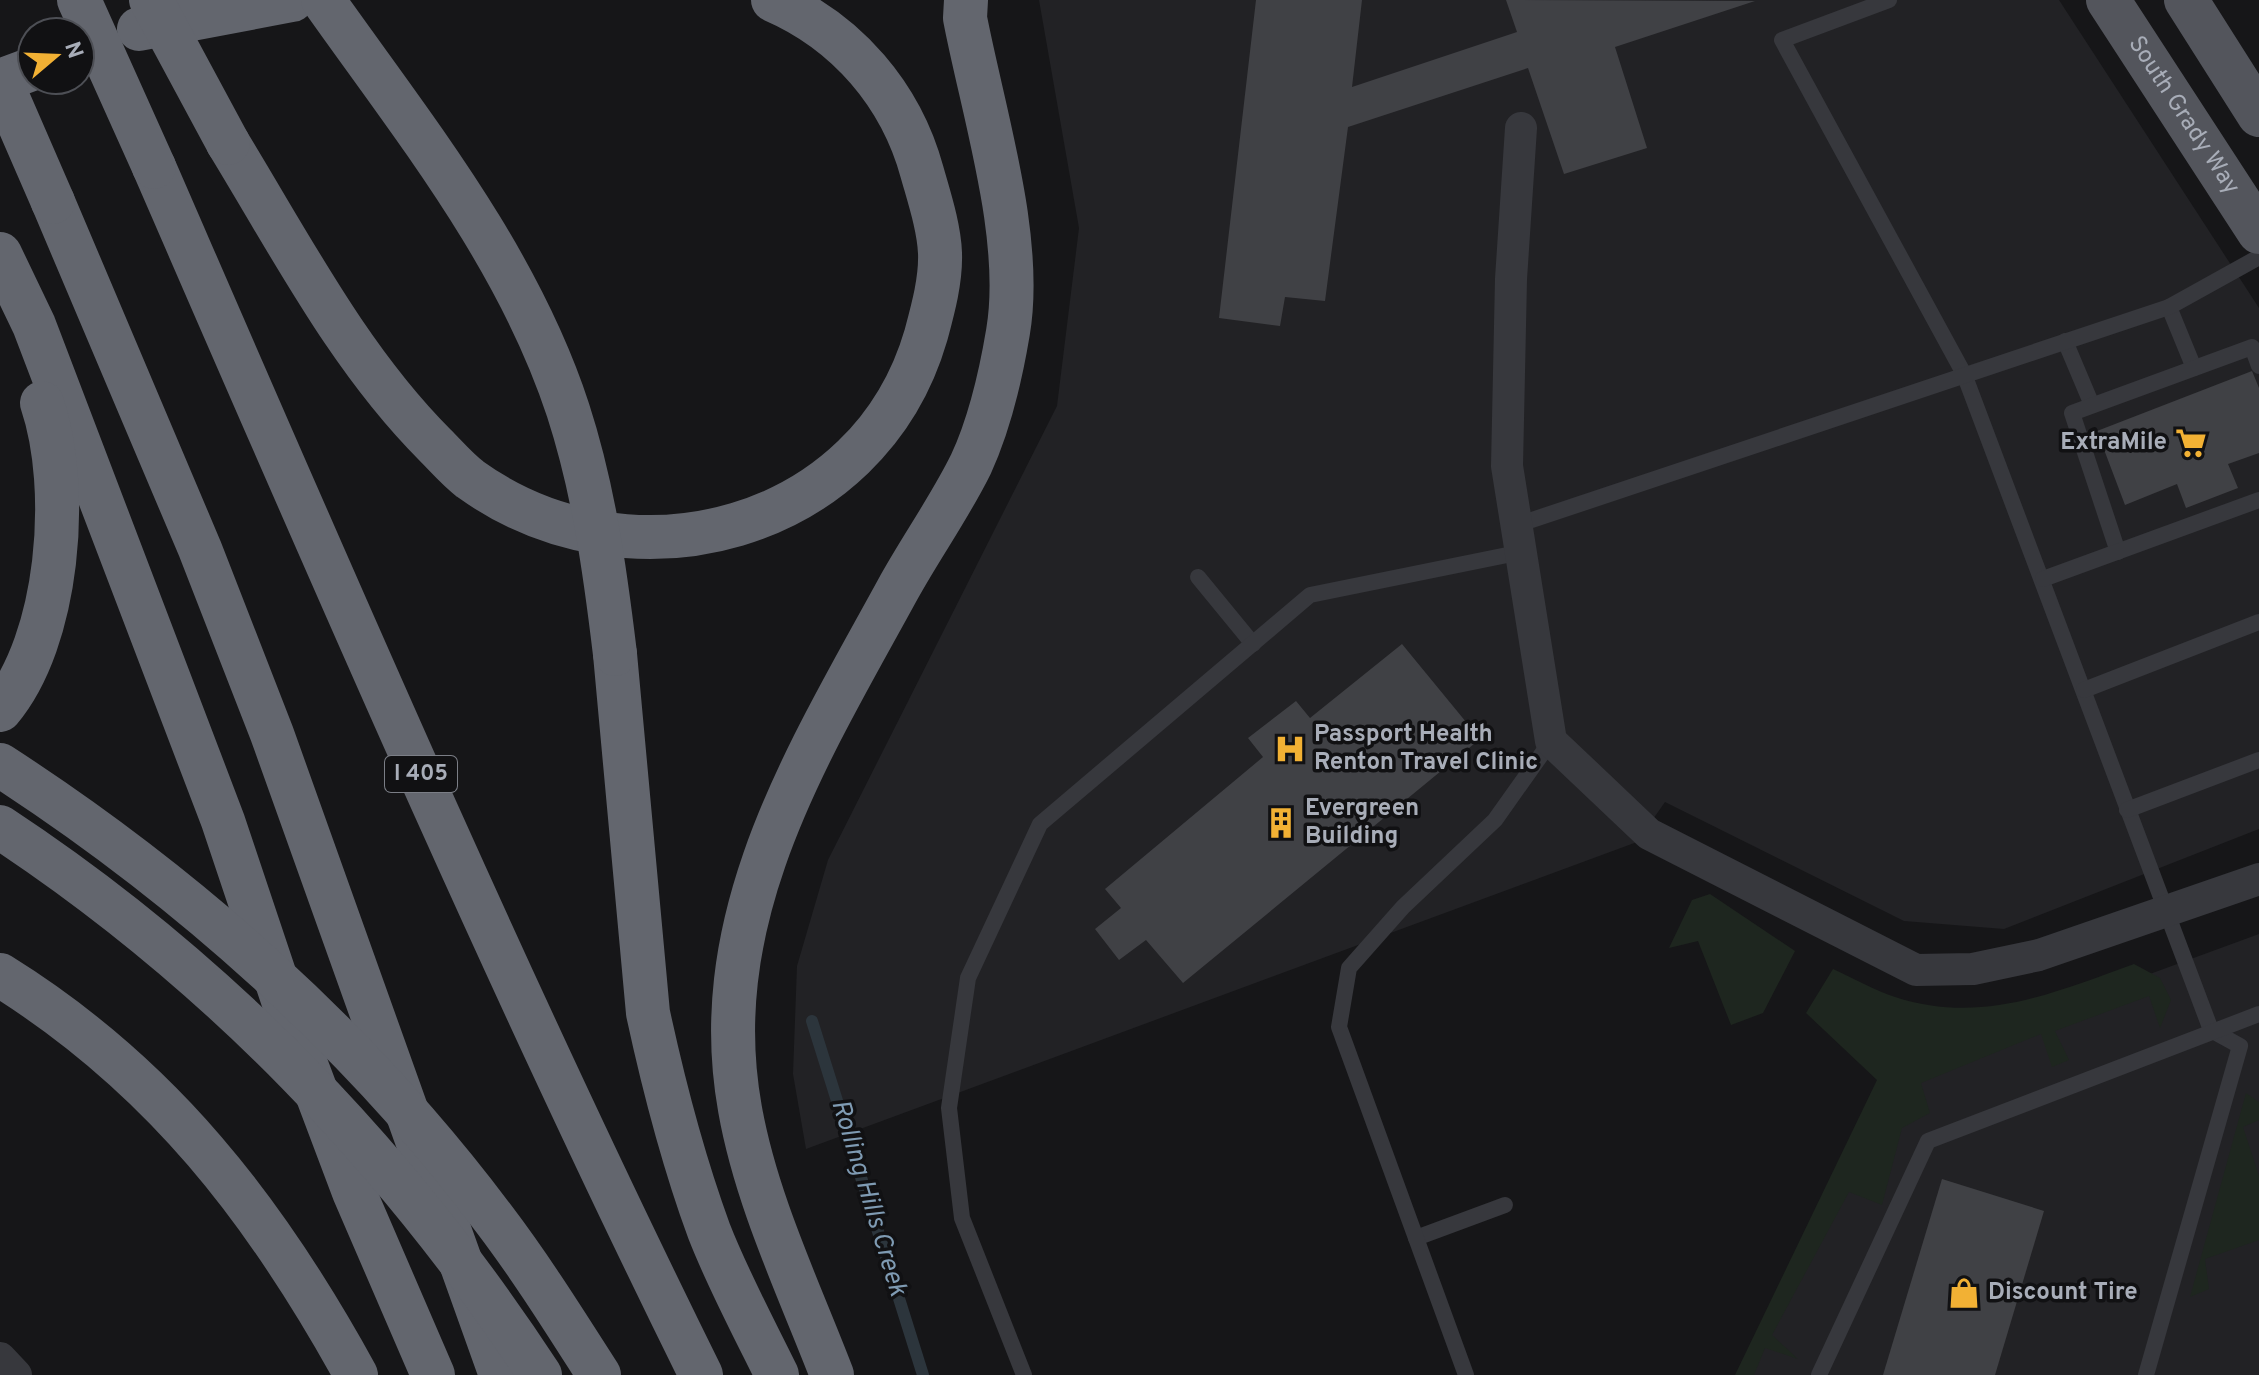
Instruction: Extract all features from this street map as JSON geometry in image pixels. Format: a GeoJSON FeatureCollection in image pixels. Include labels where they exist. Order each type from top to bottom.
{"type":"FeatureCollection","features":[{"type":"Feature","properties":{"kind":"highway","name":"I 405"},"geometry":{"type":"LineString","coordinates":[[79,0],[315,539],[598,1164],[701,1375]]}},
{"type":"Feature","properties":{"kind":"highway"},"geometry":{"type":"LineString","coordinates":[[96,42],[145,14],[227,0]]}},
{"type":"Feature","properties":{"kind":"highway"},"geometry":{"type":"LineString","coordinates":[[145,14],[292,0]]}},
{"type":"Feature","properties":{"kind":"highway"},"geometry":{"type":"LineString","coordinates":[[323,0],[459,193],[517,289],[568,409],[589,483],[615,654],[648,1013],[659,1066],[685,1160],[710,1233],[777,1375]]}},
{"type":"Feature","properties":{"kind":"highway"},"geometry":{"type":"LineString","coordinates":[[145,14],[352,344],[415,425],[467,477],[554,523],[630,537],[676,538],[757,520],[800,497],[841,468],[892,414],[918,362],[934,306],[940,252],[912,135],[873,74],[841,42],[808,18],[773,0]]}},
{"type":"Feature","properties":{"kind":"highway"},"geometry":{"type":"LineString","coordinates":[[832,1375],[750,1156],[735,1070],[732,1034],[735,985],[744,920],[784,803],[900,585],[972,462],[995,391],[1009,330],[1012,269],[965,18],[966,0]]}},
{"type":"Feature","properties":{"kind":"highway"},"geometry":{"type":"LineString","coordinates":[[0,80],[200,549],[272,734],[501,1375]]}},
{"type":"Feature","properties":{"kind":"highway"},"geometry":{"type":"LineString","coordinates":[[0,254],[34,325],[223,821],[293,1030],[354,1192],[433,1375]]}},
{"type":"Feature","properties":{"kind":"highway"},"geometry":{"type":"LineString","coordinates":[[0,271],[45,412],[54,473],[56,525],[43,626],[19,688],[0,710]]}},
{"type":"Feature","properties":{"kind":"highway"},"geometry":{"type":"LineString","coordinates":[[0,765],[136,859],[244,947],[353,1056],[493,1217],[599,1375]]}},
{"type":"Feature","properties":{"kind":"highway"},"geometry":{"type":"LineString","coordinates":[[0,827],[54,863],[146,934],[271,1046],[347,1121],[481,1285],[540,1375]]}},
{"type":"Feature","properties":{"kind":"highway"},"geometry":{"type":"LineString","coordinates":[[0,975],[67,1021],[129,1072],[195,1137],[263,1222],[311,1293],[356,1375]]}},
{"type":"Feature","properties":{"kind":"main road","name":"South Grady Way"},"geometry":{"type":"LineString","coordinates":[[2108,0],[2259,232]]}},
{"type":"Feature","properties":{"kind":"main road"},"geometry":{"type":"LineString","coordinates":[[2186,0],[2259,115]]}},
{"type":"Feature","properties":{"kind":"street"},"geometry":{"type":"LineString","coordinates":[[1521,128],[1508,379],[1507,466],[1551,741],[1649,834],[1916,970],[1973,969],[2039,955],[2259,879]]}},
{"type":"Feature","properties":{"kind":"street"},"geometry":{"type":"LineString","coordinates":[[0,1358],[16,1375]]}},
{"type":"Feature","properties":{"kind":"lane"},"geometry":{"type":"LineString","coordinates":[[1889,0],[1782,40],[1964,374],[2211,1030],[2240,1046],[2146,1375]]}},
{"type":"Feature","properties":{"kind":"lane"},"geometry":{"type":"LineString","coordinates":[[1024,1375],[962,1218],[949,1108],[968,978],[1040,824],[1310,595],[1519,538],[1964,374],[2169,307],[2259,257]]}},
{"type":"Feature","properties":{"kind":"lane"},"geometry":{"type":"LineString","coordinates":[[2169,307],[2194,368]]}},
{"type":"Feature","properties":{"kind":"lane"},"geometry":{"type":"LineString","coordinates":[[2065,341],[2092,405]]}},
{"type":"Feature","properties":{"kind":"lane"},"geometry":{"type":"LineString","coordinates":[[2118,552],[2072,413],[2252,347],[2259,366]]}},
{"type":"Feature","properties":{"kind":"lane"},"geometry":{"type":"LineString","coordinates":[[2043,579],[2259,500]]}},
{"type":"Feature","properties":{"kind":"lane"},"geometry":{"type":"LineString","coordinates":[[1198,577],[1253,644]]}},
{"type":"Feature","properties":{"kind":"lane"},"geometry":{"type":"LineString","coordinates":[[2084,690],[2259,622]]}},
{"type":"Feature","properties":{"kind":"lane"},"geometry":{"type":"LineString","coordinates":[[1466,1375],[1339,1027],[1349,968],[1403,907],[1495,820],[1551,741]]}},
{"type":"Feature","properties":{"kind":"lane"},"geometry":{"type":"LineString","coordinates":[[2127,810],[2259,760]]}},
{"type":"Feature","properties":{"kind":"lane"},"geometry":{"type":"LineString","coordinates":[[1819,1375],[1928,1141],[2259,1014]]}},
{"type":"Feature","properties":{"kind":"lane"},"geometry":{"type":"LineString","coordinates":[[1416,1238],[1505,1205]]}},
{"type":"Feature","properties":{"kind":"shaded area"},"geometry":{"type":"Polygon","coordinates":[[[1039,0],[2059,0],[2259,308],[2259,829],[2004,929],[1904,921],[1665,802],[1637,842],[806,1149],[793,1074],[797,966],[828,860],[1057,406],[1079,228],[1039,0]]]}},
{"type":"Feature","properties":{"kind":"shaded area"},"geometry":{"type":"Polygon","coordinates":[[[1710,894],[1795,951],[1763,1013],[1731,1025],[1698,941],[1669,948],[1692,900],[1710,894]]]}},
{"type":"Feature","properties":{"kind":"shaded area"},"geometry":{"type":"Polygon","coordinates":[[[2259,934],[2259,1375],[1751,1375],[1904,1064],[2259,934]]]}},
{"type":"Feature","properties":{"kind":"shaded area"},"geometry":{"type":"Polygon","coordinates":[[[2134,964],[2160,978],[2171,1000],[2160,1028],[2149,996],[2055,1031],[2069,1060],[2052,1067],[2041,1034],[1921,1083],[1930,1113],[1902,1128],[1882,1205],[1849,1192],[1772,1335],[1798,1359],[1765,1348],[1754,1375],[1735,1375],[1877,1080],[1806,1013],[1833,969],[1895,997],[1958,1008],[1987,1007],[2046,995],[2134,964]]]}},
{"type":"Feature","properties":{"kind":"shaded area"},"geometry":{"type":"Polygon","coordinates":[[[2246,1093],[2259,1102],[2259,1120],[2243,1127],[2259,1176],[2259,1240],[2205,1259],[2209,1289],[2190,1297],[2246,1093]]]}},
{"type":"Feature","properties":{"kind":"building"},"geometry":{"type":"Polygon","coordinates":[[[1256,0],[1362,0],[1352,87],[1517,32],[1506,0],[1755,1],[1615,47],[1647,148],[1564,174],[1528,68],[1348,127],[1325,301],[1285,297],[1280,326],[1219,318],[1256,0]]]}},
{"type":"Feature","properties":{"kind":"building"},"geometry":{"type":"Polygon","coordinates":[[[2252,371],[2259,388],[2259,453],[2228,464],[2238,488],[2186,508],[2177,484],[2125,505],[2097,431],[2252,371]]]}},
{"type":"Feature","properties":{"kind":"building","name":"Evergreen Building"},"geometry":{"type":"Polygon","coordinates":[[[1402,644],[1480,739],[1183,983],[1146,940],[1119,960],[1095,929],[1121,908],[1105,889],[1263,757],[1248,738],[1296,701],[1310,718],[1402,644]]]}},
{"type":"Feature","properties":{"kind":"building","name":"Discount Tire"},"geometry":{"type":"Polygon","coordinates":[[[1942,1179],[2044,1211],[1995,1375],[1883,1375],[1942,1179]]]}},
{"type":"Feature","properties":{"kind":"waterway","name":"Rolling Hills Creek"},"geometry":{"type":"LineString","coordinates":[[812,1021],[923,1375]]}},
{"type":"Feature","properties":{"kind":"place","name":"ExtraMile"},"geometry":{"type":"Point","coordinates":[2191,443]}},
{"type":"Feature","properties":{"kind":"place","name":"Passport Health Renton Travel Clinic"},"geometry":{"type":"Point","coordinates":[1290,749]}},
{"type":"Feature","properties":{"kind":"place","name":"Evergreen Building"},"geometry":{"type":"Point","coordinates":[1281,823]}},
{"type":"Feature","properties":{"kind":"place","name":"Discount Tire"},"geometry":{"type":"Point","coordinates":[1964,1293]}}]}
